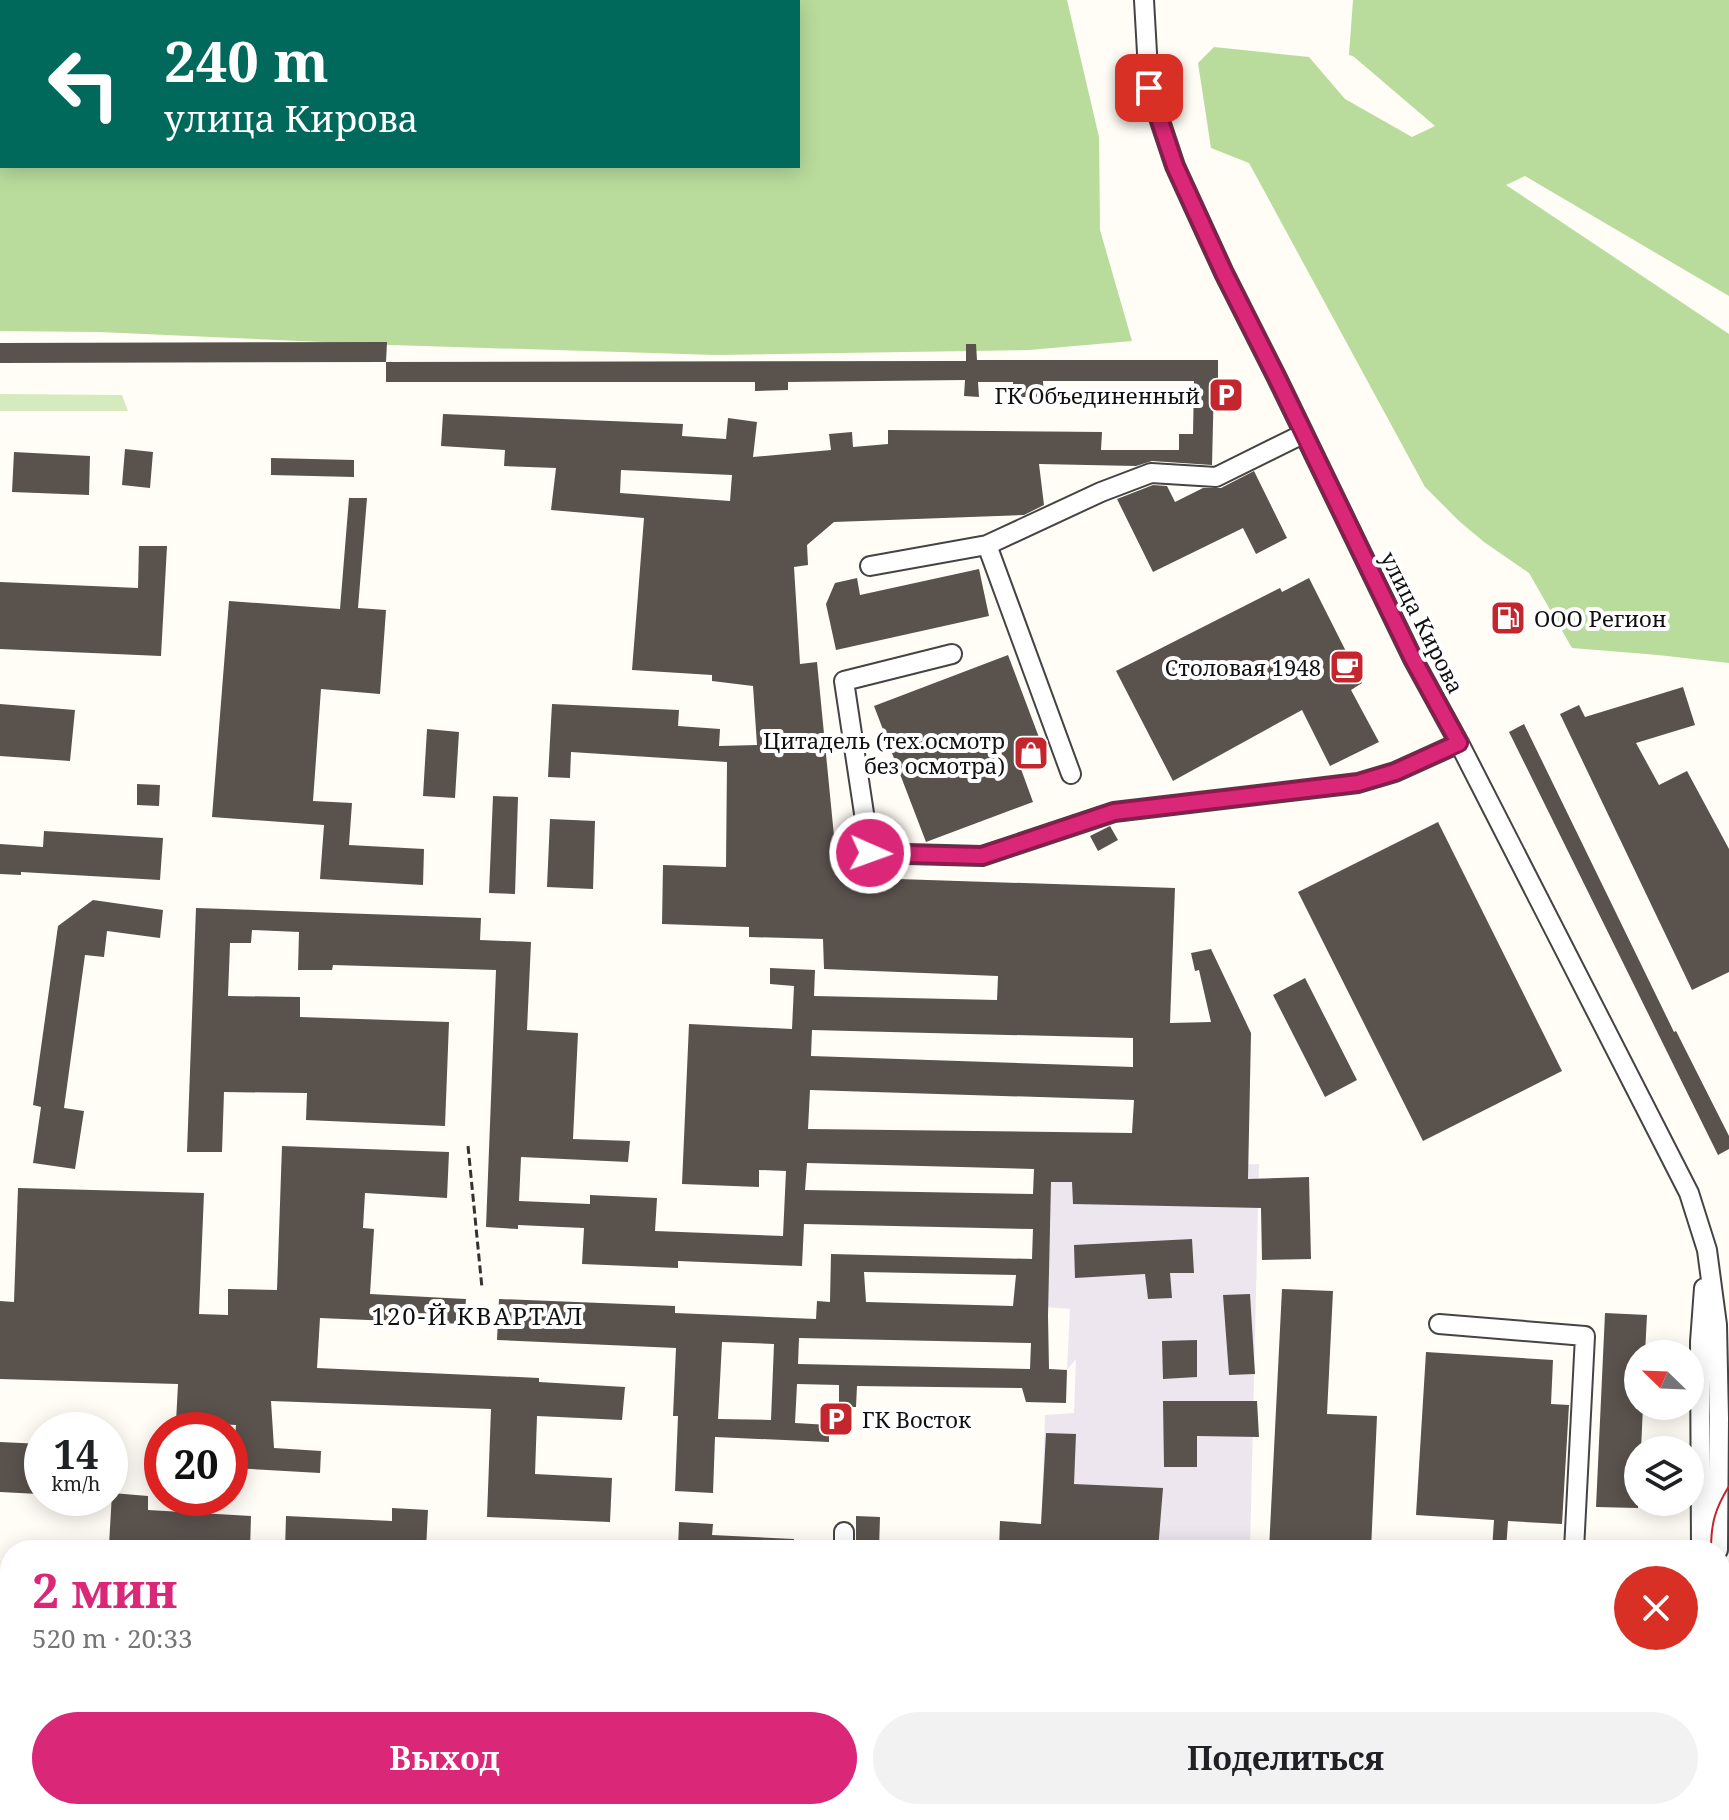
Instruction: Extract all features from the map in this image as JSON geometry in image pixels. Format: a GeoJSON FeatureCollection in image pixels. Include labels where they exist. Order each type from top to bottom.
{"type":"FeatureCollection","features":[{"type":"Feature","properties":{"kind":"street","name":"улица Кирова"},"geometry":{"type":"LineString","coordinates":[[1144,0],[1149,88],[1175,166],[1413,659],[1689,1193],[1707,1250],[1717,1325],[1719,1418],[1712,1533]]}},
{"type":"Feature","properties":{"kind":"street"},"geometry":{"type":"LineString","coordinates":[[870,566],[987,545],[1101,492],[1151,473],[1216,477],[1303,434]]}},
{"type":"Feature","properties":{"kind":"street"},"geometry":{"type":"LineString","coordinates":[[987,545],[1071,774]]}},
{"type":"Feature","properties":{"kind":"street"},"geometry":{"type":"LineString","coordinates":[[952,654],[844,681],[870,853],[982,856],[1114,812],[1358,783],[1395,772],[1459,743]]}},
{"type":"Feature","properties":{"kind":"street","name":"улица Кирова"},"geometry":{"type":"LineString","coordinates":[[1707,1250],[1700,1342],[1712,1533]]}},
{"type":"Feature","properties":{"kind":"street"},"geometry":{"type":"LineString","coordinates":[[1439,1324],[1585,1336],[1575,1540]]}},
{"type":"Feature","properties":{"kind":"street"},"geometry":{"type":"LineString","coordinates":[[1717,1325],[1729,1382]]}},
{"type":"Feature","properties":{"kind":"path"},"geometry":{"type":"LineString","coordinates":[[468,1146],[482,1288]]}},
{"type":"Feature","properties":{"kind":"shaded area"},"geometry":{"type":"Polygon","coordinates":[[[1259,1164],[1250,1540],[1041,1540],[1045,1415],[1074,1413],[1076,1359],[1067,1370],[1070,1309],[1032,1306],[1034,1169],[1259,1164]]]}},
{"type":"Feature","properties":{"kind":"green space"},"geometry":{"type":"Polygon","coordinates":[[[800,0],[1067,0],[1099,137],[1100,230],[1132,341],[1029,350],[716,355],[0,331],[0,168],[800,168],[800,0]]]}},
{"type":"Feature","properties":{"kind":"green space"},"geometry":{"type":"Polygon","coordinates":[[[1353,0],[1729,0],[1729,296],[1525,176],[1506,185],[1729,334],[1729,663],[1572,648],[1529,573],[1484,542],[1425,487],[1249,163],[1211,148],[1198,63],[1214,47],[1309,57],[1345,99],[1412,137],[1435,126],[1349,55],[1353,0]]]}},
{"type":"Feature","properties":{"kind":"green space"},"geometry":{"type":"Polygon","coordinates":[[[0,394],[122,395],[128,411],[0,411],[0,394]]]}},
{"type":"Feature","properties":{"kind":"building"},"geometry":{"type":"Polygon","coordinates":[[[387,342],[386,362],[0,363],[0,343],[387,342]]]}},
{"type":"Feature","properties":{"kind":"building"},"geometry":{"type":"Polygon","coordinates":[[[966,344],[976,344],[977,360],[1218,360],[1218,381],[1214,381],[1212,465],[1152,461],[1136,466],[1039,464],[1044,505],[1024,515],[834,522],[807,545],[808,565],[794,567],[800,664],[817,662],[838,877],[1175,888],[1170,1023],[1211,1022],[1199,970],[1195,971],[1191,953],[1211,949],[1251,1033],[1248,1179],[1309,1177],[1311,1259],[1262,1260],[1261,1208],[1073,1204],[1072,1182],[1051,1182],[1049,1369],[1067,1370],[1066,1403],[1026,1402],[1022,1388],[857,1386],[856,1407],[839,1407],[839,1385],[797,1384],[795,1423],[829,1425],[829,1442],[715,1437],[713,1493],[675,1491],[678,1416],[673,1416],[676,1348],[497,1340],[499,1299],[675,1306],[675,1313],[816,1319],[817,1301],[830,1302],[831,1254],[1032,1259],[1033,1229],[804,1224],[802,1266],[678,1261],[678,1268],[582,1264],[584,1228],[486,1227],[496,970],[333,965],[332,970],[298,970],[299,932],[252,930],[251,943],[230,943],[228,996],[300,997],[300,1017],[449,1022],[445,1126],[306,1120],[307,1093],[224,1092],[222,1152],[187,1152],[196,908],[481,918],[480,940],[531,942],[527,1030],[578,1033],[573,1139],[630,1141],[628,1162],[521,1157],[519,1201],[590,1204],[590,1195],[657,1198],[655,1231],[783,1236],[786,1171],[759,1170],[759,1187],[682,1184],[689,1024],[792,1029],[794,986],[770,984],[770,968],[815,970],[814,996],[997,1000],[998,976],[824,969],[823,939],[749,937],[749,927],[662,924],[663,865],[726,867],[727,762],[571,752],[570,778],[548,777],[552,704],[679,710],[678,726],[720,729],[719,746],[757,745],[753,686],[712,681],[712,675],[632,670],[644,518],[551,510],[556,468],[504,466],[505,450],[441,446],[443,414],[683,424],[682,436],[726,439],[728,418],[757,422],[753,457],[831,450],[829,434],[852,432],[853,447],[888,444],[888,430],[1102,432],[1101,450],[1179,450],[1179,434],[1193,434],[1194,381],[1043,381],[1044,397],[1013,397],[1013,382],[978,382],[979,397],[964,396],[965,380],[788,382],[788,390],[755,391],[755,382],[386,382],[386,362],[966,361],[966,344]],[[621,470],[620,493],[730,501],[732,475],[621,470]],[[812,1030],[811,1056],[1133,1067],[1133,1038],[812,1030]],[[810,1090],[808,1129],[1132,1133],[1134,1100],[810,1090]],[[807,1163],[805,1190],[1033,1194],[1034,1169],[807,1163]],[[864,1272],[866,1302],[1013,1306],[1016,1275],[864,1272]],[[799,1338],[798,1364],[1030,1369],[1031,1343],[799,1338]],[[722,1342],[718,1419],[771,1420],[774,1344],[722,1342]]]}},
{"type":"Feature","properties":{"kind":"building"},"geometry":{"type":"Polygon","coordinates":[[[125,449],[153,452],[150,488],[122,485],[125,449]]]}},
{"type":"Feature","properties":{"kind":"building"},"geometry":{"type":"Polygon","coordinates":[[[14,452],[90,456],[89,495],[12,492],[14,452]]]}},
{"type":"Feature","properties":{"kind":"building"},"geometry":{"type":"Polygon","coordinates":[[[271,458],[354,460],[354,477],[271,475],[271,458]]]}},
{"type":"Feature","properties":{"kind":"building"},"geometry":{"type":"Polygon","coordinates":[[[1254,471],[1287,538],[1256,554],[1243,528],[1153,572],[1117,499],[1153,485],[1167,486],[1175,502],[1203,488],[1221,488],[1254,471]]]}},
{"type":"Feature","properties":{"kind":"building"},"geometry":{"type":"Polygon","coordinates":[[[349,498],[367,498],[358,608],[386,610],[380,694],[321,689],[313,801],[352,803],[349,845],[424,849],[423,885],[320,879],[324,825],[212,817],[229,601],[340,609],[349,498]]]}},
{"type":"Feature","properties":{"kind":"building"},"geometry":{"type":"Polygon","coordinates":[[[139,546],[167,546],[161,656],[0,649],[0,582],[138,588],[139,546]]]}},
{"type":"Feature","properties":{"kind":"building"},"geometry":{"type":"Polygon","coordinates":[[[979,569],[989,616],[836,650],[826,604],[835,583],[857,578],[860,595],[979,569]]]}},
{"type":"Feature","properties":{"kind":"building"},"geometry":{"type":"Polygon","coordinates":[[[1309,578],[1362,683],[1351,690],[1379,742],[1330,766],[1302,710],[1173,781],[1116,671],[1280,588],[1282,592],[1309,578]]]}},
{"type":"Feature","properties":{"kind":"building"},"geometry":{"type":"Polygon","coordinates":[[[1008,655],[1043,748],[1017,758],[1033,802],[926,842],[874,706],[1008,655]]]}},
{"type":"Feature","properties":{"kind":"building"},"geometry":{"type":"Polygon","coordinates":[[[1683,687],[1695,725],[1636,743],[1659,785],[1687,771],[1729,849],[1729,972],[1692,990],[1560,714],[1579,705],[1585,717],[1683,687]]]}},
{"type":"Feature","properties":{"kind":"building"},"geometry":{"type":"Polygon","coordinates":[[[0,704],[75,710],[70,761],[0,756],[0,704]]]}},
{"type":"Feature","properties":{"kind":"building"},"geometry":{"type":"Polygon","coordinates":[[[1524,724],[1674,1032],[1729,1136],[1729,1149],[1718,1155],[1509,732],[1524,724]]]}},
{"type":"Feature","properties":{"kind":"building"},"geometry":{"type":"Polygon","coordinates":[[[427,729],[459,732],[455,798],[423,796],[427,729]]]}},
{"type":"Feature","properties":{"kind":"building"},"geometry":{"type":"Polygon","coordinates":[[[137,784],[160,785],[159,806],[137,805],[137,784]]]}},
{"type":"Feature","properties":{"kind":"building"},"geometry":{"type":"Polygon","coordinates":[[[493,796],[518,797],[515,894],[489,893],[493,796]]]}},
{"type":"Feature","properties":{"kind":"building"},"geometry":{"type":"Polygon","coordinates":[[[550,819],[595,821],[593,889],[547,887],[550,819]]]}},
{"type":"Feature","properties":{"kind":"building"},"geometry":{"type":"Polygon","coordinates":[[[1438,822],[1562,1071],[1423,1141],[1298,892],[1438,822]]]}},
{"type":"Feature","properties":{"kind":"building"},"geometry":{"type":"Polygon","coordinates":[[[1110,826],[1118,840],[1098,851],[1090,836],[1110,826]]]}},
{"type":"Feature","properties":{"kind":"building"},"geometry":{"type":"Polygon","coordinates":[[[44,831],[163,838],[160,880],[21,872],[21,875],[0,874],[0,844],[43,847],[44,831]]]}},
{"type":"Feature","properties":{"kind":"building"},"geometry":{"type":"Polygon","coordinates":[[[93,900],[163,910],[160,938],[107,931],[104,957],[85,955],[64,1108],[84,1111],[75,1169],[33,1163],[41,1107],[33,1105],[58,926],[93,900]]]}},
{"type":"Feature","properties":{"kind":"building"},"geometry":{"type":"Polygon","coordinates":[[[1305,978],[1357,1080],[1325,1097],[1273,995],[1305,978]]]}},
{"type":"Feature","properties":{"kind":"building"},"geometry":{"type":"Polygon","coordinates":[[[282,1146],[449,1152],[447,1198],[365,1193],[363,1228],[374,1229],[370,1294],[466,1299],[464,1324],[320,1318],[317,1368],[539,1378],[539,1382],[625,1387],[622,1420],[537,1416],[535,1474],[612,1478],[610,1522],[487,1517],[491,1409],[271,1401],[274,1448],[321,1451],[320,1473],[248,1469],[248,1412],[177,1412],[178,1384],[0,1379],[0,1301],[14,1302],[18,1188],[204,1193],[199,1314],[228,1315],[228,1289],[277,1290],[282,1146]]]}},
{"type":"Feature","properties":{"kind":"building"},"geometry":{"type":"Polygon","coordinates":[[[1192,1239],[1194,1273],[1170,1273],[1172,1298],[1148,1299],[1145,1274],[1075,1278],[1074,1245],[1192,1239]]]}},
{"type":"Feature","properties":{"kind":"building"},"geometry":{"type":"Polygon","coordinates":[[[1282,1289],[1333,1291],[1327,1414],[1377,1416],[1371,1540],[1269,1540],[1282,1289]]]}},
{"type":"Feature","properties":{"kind":"building"},"geometry":{"type":"Polygon","coordinates":[[[1250,1294],[1255,1374],[1229,1375],[1223,1295],[1250,1294]]]}},
{"type":"Feature","properties":{"kind":"building"},"geometry":{"type":"Polygon","coordinates":[[[1605,1313],[1647,1315],[1646,1340],[1624,1340],[1624,1420],[1642,1420],[1642,1436],[1624,1436],[1624,1508],[1596,1507],[1605,1313]]]}},
{"type":"Feature","properties":{"kind":"building"},"geometry":{"type":"Polygon","coordinates":[[[1197,1340],[1197,1377],[1163,1379],[1162,1341],[1197,1340]]]}},
{"type":"Feature","properties":{"kind":"building"},"geometry":{"type":"Polygon","coordinates":[[[1426,1352],[1553,1360],[1551,1404],[1569,1405],[1562,1524],[1508,1521],[1507,1540],[1493,1540],[1494,1520],[1416,1515],[1426,1352]]]}},
{"type":"Feature","properties":{"kind":"building"},"geometry":{"type":"Polygon","coordinates":[[[1163,1401],[1257,1401],[1259,1437],[1197,1436],[1197,1467],[1164,1467],[1163,1401]]]}},
{"type":"Feature","properties":{"kind":"building"},"geometry":{"type":"Polygon","coordinates":[[[1046,1433],[1076,1434],[1074,1484],[1163,1488],[1159,1540],[999,1540],[1000,1521],[1041,1524],[1046,1433]]]}},
{"type":"Feature","properties":{"kind":"building"},"geometry":{"type":"Polygon","coordinates":[[[0,1442],[24,1443],[24,1493],[0,1492],[0,1442]]]}},
{"type":"Feature","properties":{"kind":"building"},"geometry":{"type":"Polygon","coordinates":[[[128,1494],[144,1496],[144,1516],[251,1516],[250,1540],[109,1540],[111,1516],[128,1516],[128,1494]]]}},
{"type":"Feature","properties":{"kind":"building"},"geometry":{"type":"Polygon","coordinates":[[[392,1508],[428,1510],[426,1540],[285,1540],[286,1516],[392,1521],[392,1508]]]}},
{"type":"Feature","properties":{"kind":"building"},"geometry":{"type":"Polygon","coordinates":[[[856,1516],[880,1517],[879,1540],[856,1540],[856,1516]]]}},
{"type":"Feature","properties":{"kind":"building"},"geometry":{"type":"Polygon","coordinates":[[[679,1522],[713,1524],[712,1535],[794,1539],[794,1540],[678,1540],[679,1522]]]}},
{"type":"Feature","properties":{"kind":"tram line"},"geometry":{"type":"LineString","coordinates":[[1712,1540],[1715,1516],[1729,1486]]}},
{"type":"Feature","properties":{"kind":"place","name":"ГК Объединенный"},"geometry":{"type":"Point","coordinates":[1226,395]}},
{"type":"Feature","properties":{"kind":"place","name":"ООО Регион"},"geometry":{"type":"Point","coordinates":[1508,618]}},
{"type":"Feature","properties":{"kind":"place","name":"Столовая 1948"},"geometry":{"type":"Point","coordinates":[1347,667]}},
{"type":"Feature","properties":{"kind":"place","name":"Цитадель (тех.осмотр без осмотра)"},"geometry":{"type":"Point","coordinates":[1031,753]}},
{"type":"Feature","properties":{"kind":"place","name":"ГК Восток"},"geometry":{"type":"Point","coordinates":[836,1419]}},
{"type":"Feature","properties":{"kind":"district","name":"120-Й КВАРТАЛ"},"geometry":{"type":"Point","coordinates":[478,1315]}},
{"type":"Feature","properties":{"kind":"route"},"geometry":{"type":"LineString","coordinates":[[870,853],[982,856],[1114,812],[1358,783],[1395,772],[1459,743],[1413,659],[1224,273],[1175,166],[1149,88]]}}]}
